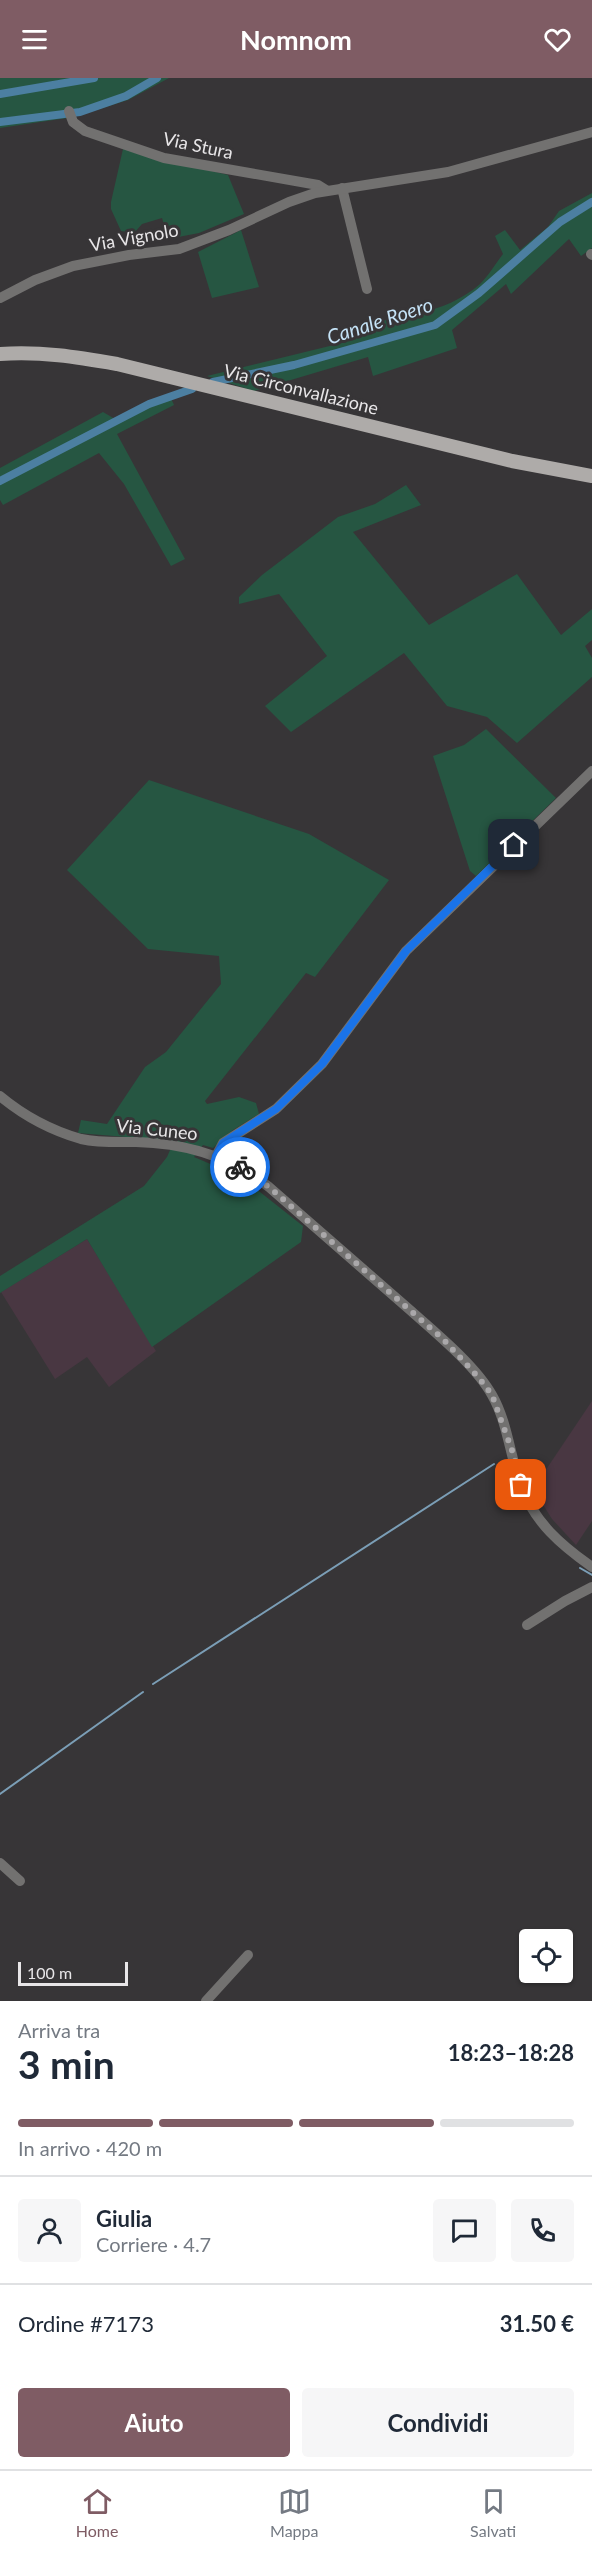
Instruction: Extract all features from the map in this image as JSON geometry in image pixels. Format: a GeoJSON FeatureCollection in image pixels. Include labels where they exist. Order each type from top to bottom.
{"type":"FeatureCollection","features":[{"type":"Feature","properties":{"kind":"main road","name":"Via Circonvallazione"},"geometry":{"type":"LineString","coordinates":[[0,354],[62,355],[117,364],[512,461],[592,476]]}},
{"type":"Feature","properties":{"kind":"street","name":"Via Stura"},"geometry":{"type":"LineString","coordinates":[[70,114],[77,127],[85,131],[164,158],[318,185],[326,190]]}},
{"type":"Feature","properties":{"kind":"street","name":"Via Vignolo"},"geometry":{"type":"LineString","coordinates":[[0,298],[34,280],[73,266],[188,247],[288,202],[326,190],[460,170],[592,132]]}},
{"type":"Feature","properties":{"kind":"street"},"geometry":{"type":"LineString","coordinates":[[342,188],[367,289]]}},
{"type":"Feature","properties":{"kind":"street"},"geometry":{"type":"LineString","coordinates":[[216,1156],[223,1143],[276,1109],[322,1064],[406,951],[592,771]]}},
{"type":"Feature","properties":{"kind":"street","name":"Via Cuneo"},"geometry":{"type":"LineString","coordinates":[[0,1096],[40,1123],[83,1139],[198,1149],[253,1175],[277,1194],[443,1339],[479,1378],[492,1395],[514,1456],[521,1485],[532,1510],[544,1527],[560,1543],[592,1567]]}},
{"type":"Feature","properties":{"kind":"street"},"geometry":{"type":"LineString","coordinates":[[527,1625],[592,1587]]}},
{"type":"Feature","properties":{"kind":"street"},"geometry":{"type":"LineString","coordinates":[[0,1863],[20,1881]]}},
{"type":"Feature","properties":{"kind":"street"},"geometry":{"type":"LineString","coordinates":[[206,2001],[248,1955]]}},
{"type":"Feature","properties":{"kind":"shaded area"},"geometry":{"type":"Polygon","coordinates":[[[87,1239],[156,1351],[109,1387],[87,1357],[55,1379],[1,1292],[87,1239]]]}},
{"type":"Feature","properties":{"kind":"shaded area"},"geometry":{"type":"Polygon","coordinates":[[[592,1401],[592,1521],[576,1545],[552,1519],[533,1489],[592,1401]]]}},
{"type":"Feature","properties":{"kind":"green space"},"geometry":{"type":"Polygon","coordinates":[[[0,78],[169,78],[128,100],[74,117],[0,128],[0,78]]]}},
{"type":"Feature","properties":{"kind":"green space"},"geometry":{"type":"Polygon","coordinates":[[[123,149],[228,175],[244,214],[199,233],[168,239],[162,218],[142,224],[134,233],[121,231],[111,209],[111,202],[123,149]]]}},
{"type":"Feature","properties":{"kind":"green space"},"geometry":{"type":"Polygon","coordinates":[[[592,193],[592,248],[581,256],[569,239],[511,294],[506,284],[452,330],[457,348],[373,376],[368,357],[254,391],[207,376],[346,342],[352,326],[436,309],[451,302],[480,284],[503,254],[495,236],[505,230],[520,250],[548,227],[559,211],[592,193]]]}},
{"type":"Feature","properties":{"kind":"green space"},"geometry":{"type":"Polygon","coordinates":[[[241,230],[259,287],[212,298],[198,252],[241,230]]]}},
{"type":"Feature","properties":{"kind":"green space"},"geometry":{"type":"Polygon","coordinates":[[[169,394],[174,405],[117,434],[185,559],[171,566],[124,484],[99,453],[3,505],[0,500],[0,468],[103,412],[115,419],[146,402],[169,394]]]}},
{"type":"Feature","properties":{"kind":"green space"},"geometry":{"type":"Polygon","coordinates":[[[406,485],[421,505],[353,532],[429,625],[517,574],[561,635],[592,609],[592,640],[585,646],[592,658],[592,677],[517,743],[487,717],[447,706],[404,653],[291,732],[265,706],[327,656],[279,594],[239,604],[239,597],[262,575],[338,517],[375,504],[406,485]]]}},
{"type":"Feature","properties":{"kind":"green space"},"geometry":{"type":"Polygon","coordinates":[[[486,729],[556,798],[476,876],[470,871],[433,756],[464,745],[486,729]]]}},
{"type":"Feature","properties":{"kind":"green space"},"geometry":{"type":"Polygon","coordinates":[[[149,780],[309,834],[389,880],[315,977],[306,973],[205,1101],[207,1104],[239,1097],[256,1103],[259,1114],[233,1130],[213,1148],[203,1145],[194,1157],[241,1177],[303,1226],[301,1242],[152,1347],[87,1239],[0,1293],[0,1276],[144,1186],[167,1157],[174,1141],[78,1133],[81,1120],[107,1124],[145,1067],[166,1052],[221,984],[219,956],[148,949],[67,870],[149,780]]]}},
{"type":"Feature","properties":{"kind":"waterway"},"geometry":{"type":"LineString","coordinates":[[0,94],[94,78]]}},
{"type":"Feature","properties":{"kind":"waterway"},"geometry":{"type":"LineString","coordinates":[[0,122],[80,112],[126,96],[157,78]]}},
{"type":"Feature","properties":{"kind":"waterway","name":"Canale Roero"},"geometry":{"type":"LineString","coordinates":[[213,382],[294,365],[435,325],[479,293],[560,222],[592,202]]}},
{"type":"Feature","properties":{"kind":"waterway","name":"Canale Roero"},"geometry":{"type":"LineString","coordinates":[[0,481],[149,404],[192,389]]}},
{"type":"Feature","properties":{"kind":"waterway"},"geometry":{"type":"LineString","coordinates":[[153,1684],[494,1464]]}},
{"type":"Feature","properties":{"kind":"waterway"},"geometry":{"type":"LineString","coordinates":[[580,1568],[592,1575]]}},
{"type":"Feature","properties":{"kind":"waterway"},"geometry":{"type":"LineString","coordinates":[[0,1794],[143,1692]]}},
{"type":"Feature","properties":{"kind":"way so far"},"geometry":{"type":"LineString","coordinates":[[240,1167],[269,1187],[443,1339],[479,1378],[492,1395],[500,1414],[521,1485]]}},
{"type":"Feature","properties":{"kind":"route"},"geometry":{"type":"LineString","coordinates":[[240,1167],[216,1156],[218,1148],[231,1136],[276,1109],[322,1064],[406,951],[514,845]]}}]}
